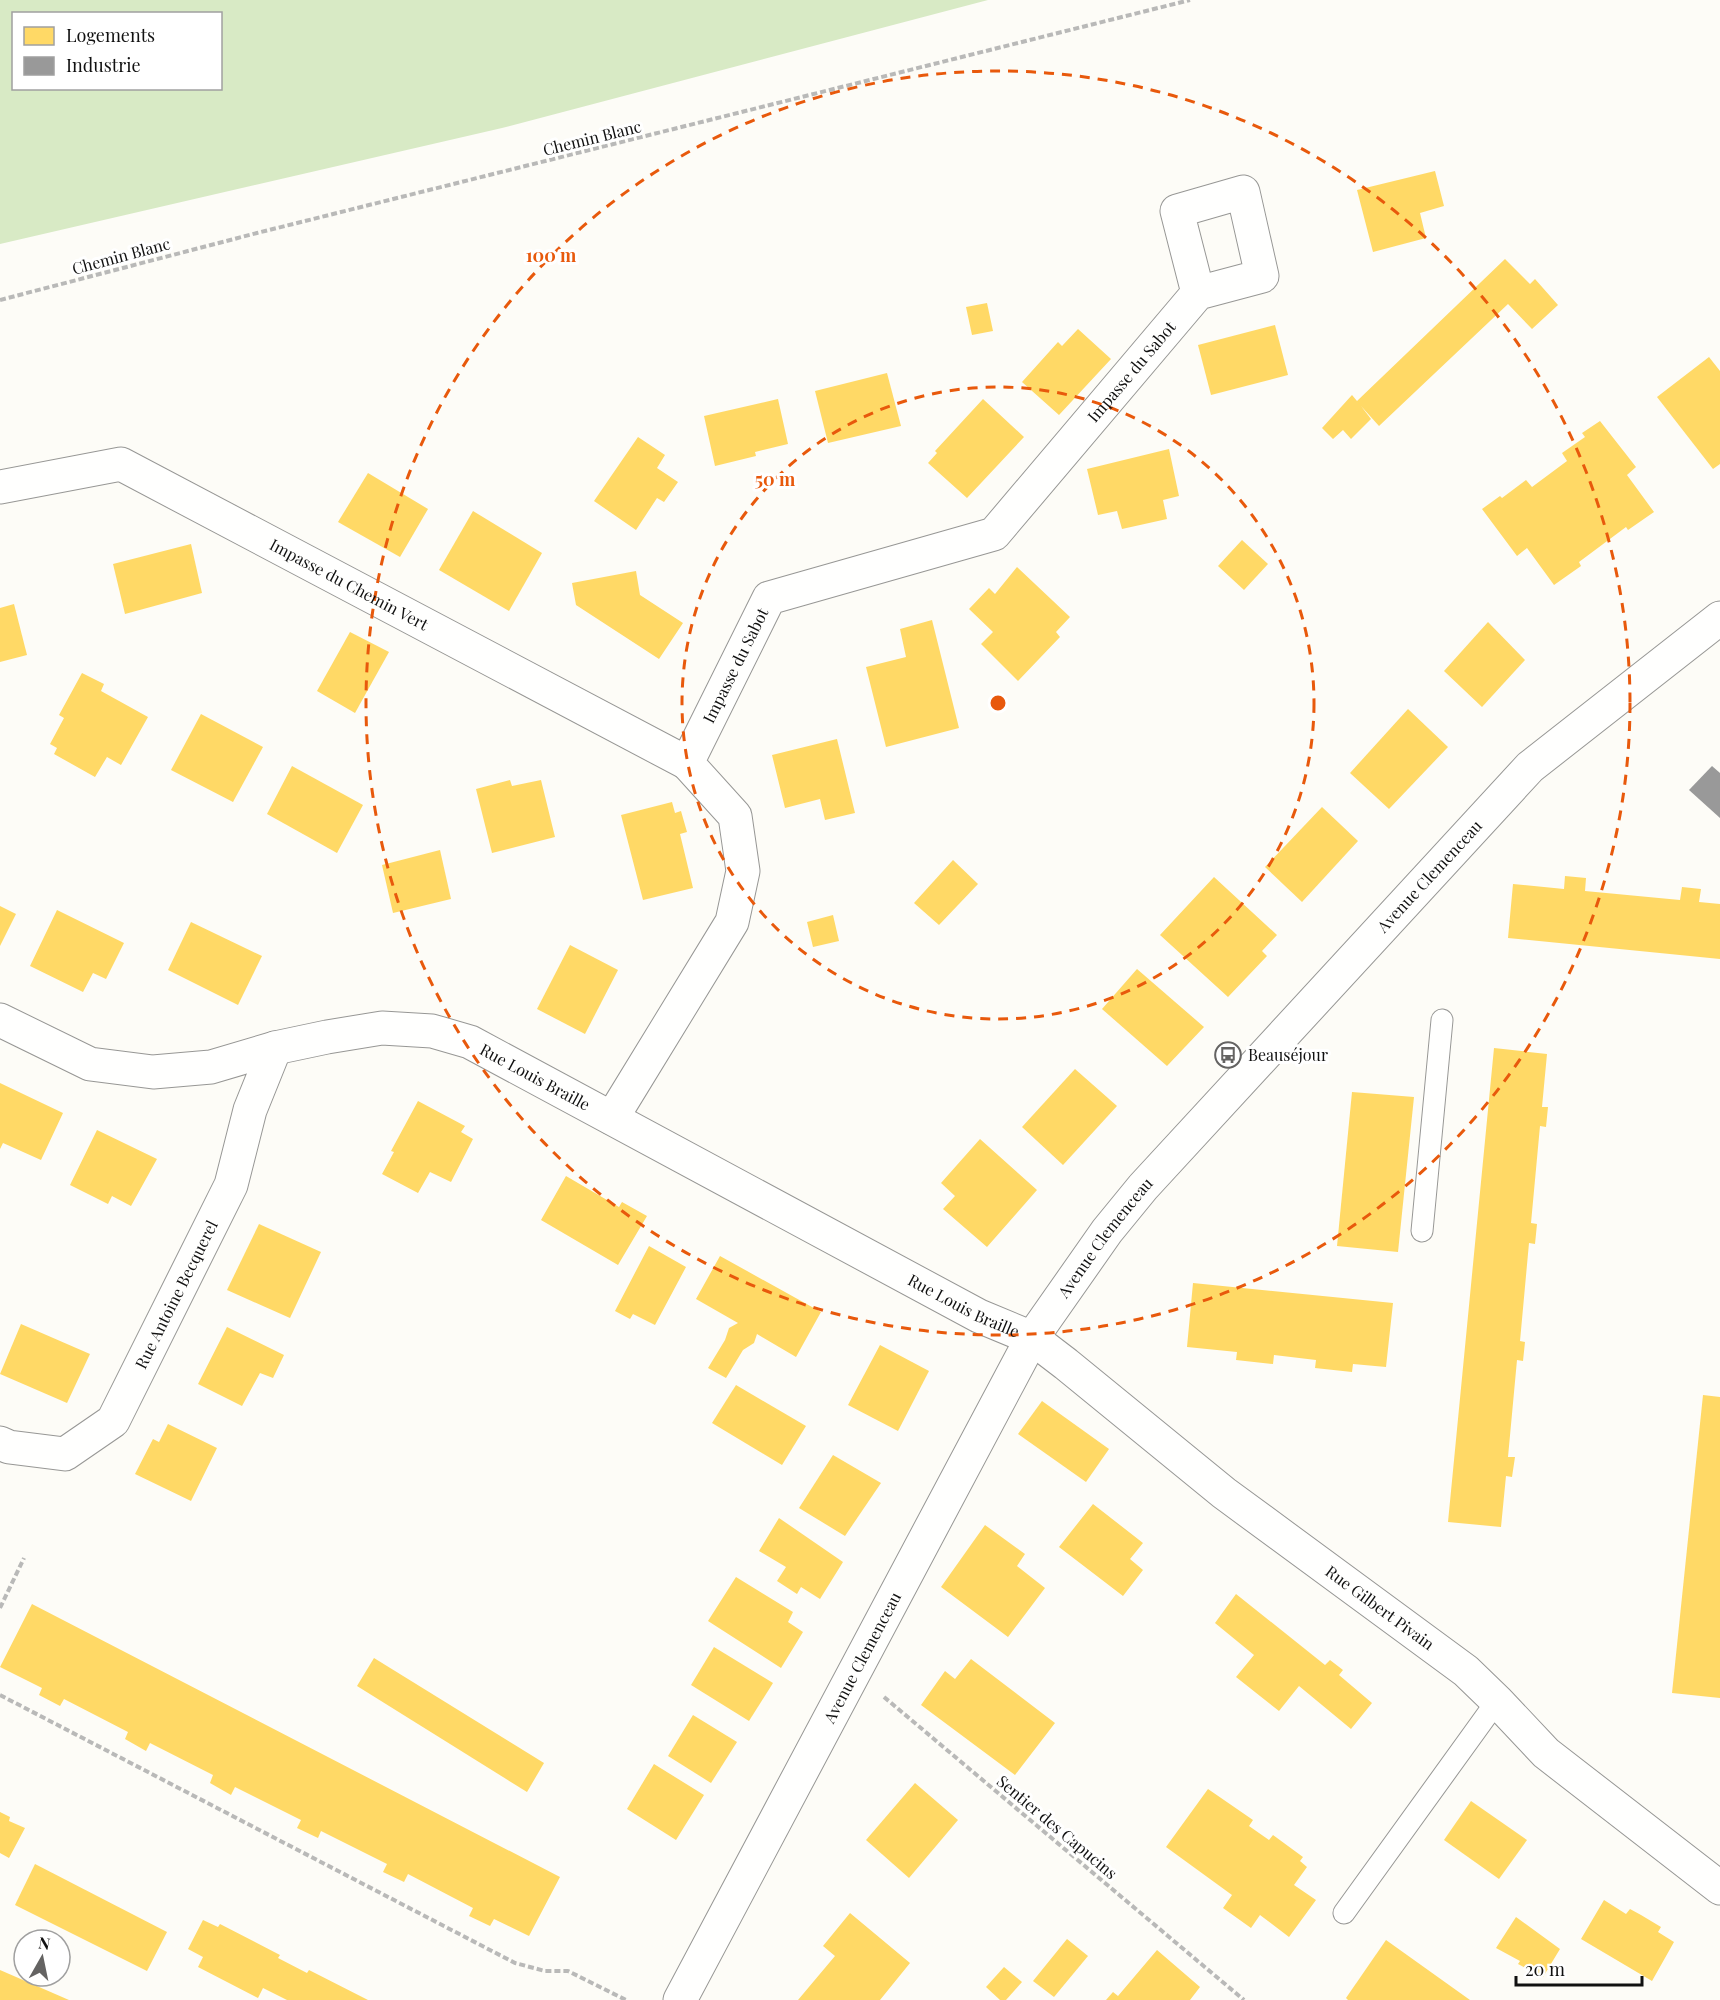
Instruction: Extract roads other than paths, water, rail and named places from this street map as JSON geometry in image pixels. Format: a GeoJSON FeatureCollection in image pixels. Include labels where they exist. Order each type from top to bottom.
{"type":"FeatureCollection","features":[{"type":"Feature","properties":{"kind":"street","name":"Impasse du Sabot"},"geometry":{"type":"LineString","coordinates":[[687,764],[769,598],[994,534],[1198,293]]}},
{"type":"Feature","properties":{"kind":"street","name":"Impasse du Chemin Vert"},"geometry":{"type":"LineString","coordinates":[[0,487],[121,464],[687,764]]}},
{"type":"Feature","properties":{"kind":"street","name":"Avenue Clemenceau"},"geometry":{"type":"LineString","coordinates":[[680,2000],[1032,1338],[1107,1232],[1143,1186],[1530,767],[1720,618]]}},
{"type":"Feature","properties":{"kind":"street"},"geometry":{"type":"LineString","coordinates":[[612,1118],[732,922],[743,871],[735,816],[687,764]]}},
{"type":"Feature","properties":{"kind":"street","name":"Rue Louis Braille"},"geometry":{"type":"LineString","coordinates":[[0,1020],[90,1064],[153,1072],[211,1067],[275,1048],[382,1028],[432,1031],[470,1042],[979,1316],[1032,1338]]}},
{"type":"Feature","properties":{"kind":"street","name":"Rue Antoine Becquerel"},"geometry":{"type":"LineString","coordinates":[[0,1443],[9,1447],[65,1454],[113,1421],[231,1185],[250,1110],[275,1048]]}},
{"type":"Feature","properties":{"kind":"street","name":"Rue Gilbert Pivain"},"geometry":{"type":"LineString","coordinates":[[1032,1338],[1224,1493],[1466,1671],[1546,1753],[1720,1888]]}},
{"type":"Feature","properties":{"kind":"lane"},"geometry":{"type":"LineString","coordinates":[[1422,1232],[1442,1020]]}},
{"type":"Feature","properties":{"kind":"lane"},"geometry":{"type":"LineString","coordinates":[[1344,1912],[1497,1701]]}},
{"type":"Feature","properties":{"kind":"place","name":"Beauséjour"},"geometry":{"type":"Point","coordinates":[1228,1055]}}]}
